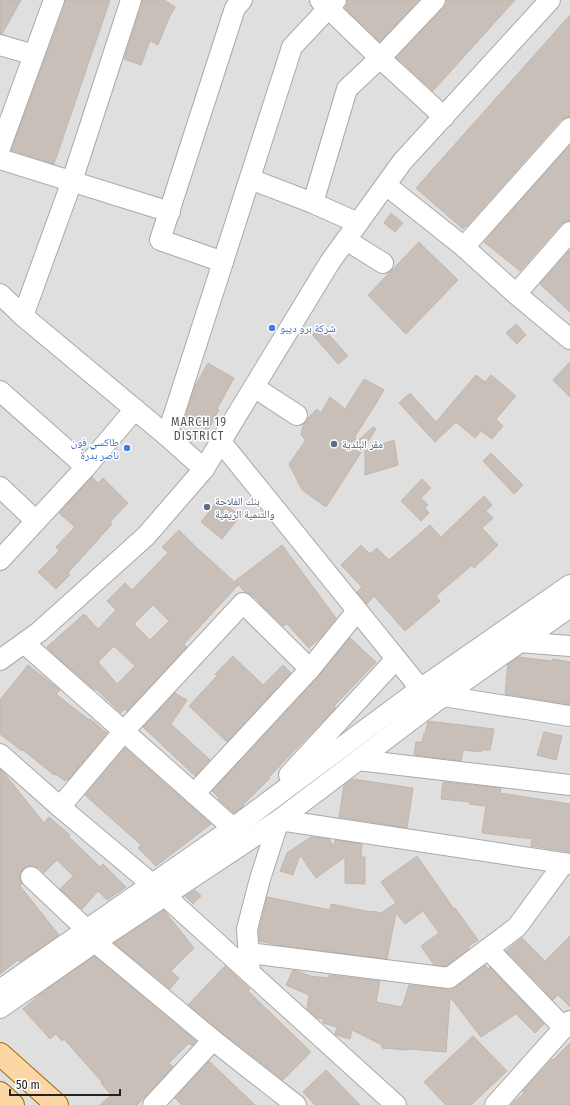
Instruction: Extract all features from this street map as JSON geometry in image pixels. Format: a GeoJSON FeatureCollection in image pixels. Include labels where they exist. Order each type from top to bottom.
{"type":"FeatureCollection","features":[{"type":"Feature","properties":{"kind":"main road"},"geometry":{"type":"LineString","coordinates":[[0,1054],[48,1102]]}},
{"type":"Feature","properties":{"kind":"main road"},"geometry":{"type":"LineString","coordinates":[[0,1093],[13,1105]]}},
{"type":"Feature","properties":{"kind":"street"},"geometry":{"type":"LineString","coordinates":[[0,148],[54,0]]}},
{"type":"Feature","properties":{"kind":"street"},"geometry":{"type":"LineString","coordinates":[[131,0],[72,181],[8,307],[135,409],[204,469]]}},
{"type":"Feature","properties":{"kind":"street"},"geometry":{"type":"LineString","coordinates":[[223,262],[160,240],[235,8],[242,0]]}},
{"type":"Feature","properties":{"kind":"street"},"geometry":{"type":"LineString","coordinates":[[313,203],[347,89],[380,58],[435,0]]}},
{"type":"Feature","properties":{"kind":"street"},"geometry":{"type":"LineString","coordinates":[[0,660],[39,632],[146,536],[204,469],[330,262],[402,162],[550,0]]}},
{"type":"Feature","properties":{"kind":"street"},"geometry":{"type":"LineString","coordinates":[[167,436],[292,47],[328,3],[380,58],[444,117]]}},
{"type":"Feature","properties":{"kind":"street"},"geometry":{"type":"LineString","coordinates":[[0,45],[34,55]]}},
{"type":"Feature","properties":{"kind":"street"},"geometry":{"type":"LineString","coordinates":[[464,247],[570,128]]}},
{"type":"Feature","properties":{"kind":"street"},"geometry":{"type":"LineString","coordinates":[[0,159],[170,212]]}},
{"type":"Feature","properties":{"kind":"street"},"geometry":{"type":"LineString","coordinates":[[250,179],[313,203],[358,223]]}},
{"type":"Feature","properties":{"kind":"street"},"geometry":{"type":"LineString","coordinates":[[386,185],[464,247],[570,340]]}},
{"type":"Feature","properties":{"kind":"street"},"geometry":{"type":"LineString","coordinates":[[516,294],[570,232]]}},
{"type":"Feature","properties":{"kind":"street"},"geometry":{"type":"LineString","coordinates":[[346,240],[383,264]]}},
{"type":"Feature","properties":{"kind":"street"},"geometry":{"type":"LineString","coordinates":[[254,386],[297,415]]}},
{"type":"Feature","properties":{"kind":"street"},"geometry":{"type":"LineString","coordinates":[[0,391],[86,467]]}},
{"type":"Feature","properties":{"kind":"street"},"geometry":{"type":"LineString","coordinates":[[0,560],[86,467],[135,409]]}},
{"type":"Feature","properties":{"kind":"street"},"geometry":{"type":"LineString","coordinates":[[220,442],[396,659],[432,696],[570,716]]}},
{"type":"Feature","properties":{"kind":"street"},"geometry":{"type":"LineString","coordinates":[[0,487],[36,521]]}},
{"type":"Feature","properties":{"kind":"street"},"geometry":{"type":"LineString","coordinates":[[0,990],[91,936],[159,890],[279,820],[358,760],[432,696],[570,585]]}},
{"type":"Feature","properties":{"kind":"street"},"geometry":{"type":"LineString","coordinates":[[60,806],[124,731],[243,603],[310,669]]}},
{"type":"Feature","properties":{"kind":"street"},"geometry":{"type":"LineString","coordinates":[[159,890],[256,810],[432,696],[519,642],[570,607]]}},
{"type":"Feature","properties":{"kind":"street"},"geometry":{"type":"LineString","coordinates":[[194,794],[310,669],[357,611]]}},
{"type":"Feature","properties":{"kind":"street"},"geometry":{"type":"LineString","coordinates":[[519,642],[570,646]]}},
{"type":"Feature","properties":{"kind":"street"},"geometry":{"type":"LineString","coordinates":[[24,643],[233,828]]}},
{"type":"Feature","properties":{"kind":"street"},"geometry":{"type":"LineString","coordinates":[[256,810],[396,659]]}},
{"type":"Feature","properties":{"kind":"street"},"geometry":{"type":"LineString","coordinates":[[0,754],[159,890],[396,1105]]}},
{"type":"Feature","properties":{"kind":"street"},"geometry":{"type":"LineString","coordinates":[[358,760],[570,785]]}},
{"type":"Feature","properties":{"kind":"street"},"geometry":{"type":"LineString","coordinates":[[249,953],[449,978],[517,927],[567,864],[279,820]]}},
{"type":"Feature","properties":{"kind":"street"},"geometry":{"type":"LineString","coordinates":[[250,973],[247,929],[260,879],[279,820]]}},
{"type":"Feature","properties":{"kind":"street"},"geometry":{"type":"LineString","coordinates":[[31,877],[91,936],[213,1040],[296,1105]]}},
{"type":"Feature","properties":{"kind":"street"},"geometry":{"type":"LineString","coordinates":[[0,1008],[91,936]]}},
{"type":"Feature","properties":{"kind":"street"},"geometry":{"type":"LineString","coordinates":[[488,949],[567,1024],[495,1105]]}},
{"type":"Feature","properties":{"kind":"street"},"geometry":{"type":"LineString","coordinates":[[162,1102],[213,1040]]}},
{"type":"Feature","properties":{"kind":"shaded area"},"geometry":{"type":"Polygon","coordinates":[[[0,0],[570,0],[570,1105],[0,1105],[0,0]]]}},
{"type":"Feature","properties":{"kind":"building"},"geometry":{"type":"Polygon","coordinates":[[[0,0],[21,0],[2,34],[0,34],[0,0]]]}},
{"type":"Feature","properties":{"kind":"building"},"geometry":{"type":"Polygon","coordinates":[[[65,0],[110,0],[54,164],[11,150],[65,4],[65,0]]]}},
{"type":"Feature","properties":{"kind":"building"},"geometry":{"type":"Polygon","coordinates":[[[142,0],[164,0],[175,7],[158,45],[150,41],[141,65],[124,59],[142,0]]]}},
{"type":"Feature","properties":{"kind":"building"},"geometry":{"type":"Polygon","coordinates":[[[347,0],[419,0],[380,42],[345,8],[347,0]]]}},
{"type":"Feature","properties":{"kind":"building"},"geometry":{"type":"Polygon","coordinates":[[[446,0],[515,0],[433,91],[396,57],[443,8],[446,0]]]}},
{"type":"Feature","properties":{"kind":"building"},"geometry":{"type":"Polygon","coordinates":[[[570,15],[570,117],[566,117],[561,120],[463,229],[416,188],[570,15]]]}},
{"type":"Feature","properties":{"kind":"building"},"geometry":{"type":"Polygon","coordinates":[[[570,145],[570,221],[566,221],[561,224],[520,271],[484,242],[570,145]]]}},
{"type":"Feature","properties":{"kind":"building"},"geometry":{"type":"Polygon","coordinates":[[[391,213],[403,223],[395,232],[384,223],[391,213]]]}},
{"type":"Feature","properties":{"kind":"building"},"geometry":{"type":"Polygon","coordinates":[[[419,242],[458,280],[406,334],[368,295],[419,242]]]}},
{"type":"Feature","properties":{"kind":"building"},"geometry":{"type":"Polygon","coordinates":[[[570,250],[570,312],[540,284],[570,250]]]}},
{"type":"Feature","properties":{"kind":"building"},"geometry":{"type":"Polygon","coordinates":[[[516,324],[526,335],[517,344],[506,333],[516,324]]]}},
{"type":"Feature","properties":{"kind":"building"},"geometry":{"type":"Polygon","coordinates":[[[321,326],[348,356],[338,364],[312,334],[321,326]]]}},
{"type":"Feature","properties":{"kind":"building"},"geometry":{"type":"Polygon","coordinates":[[[570,362],[570,397],[553,380],[570,362]]]}},
{"type":"Feature","properties":{"kind":"building"},"geometry":{"type":"Polygon","coordinates":[[[208,363],[234,378],[217,409],[219,410],[208,430],[185,417],[195,386],[208,363]]]}},
{"type":"Feature","properties":{"kind":"building"},"geometry":{"type":"Polygon","coordinates":[[[476,375],[485,382],[491,375],[516,396],[496,419],[503,426],[492,439],[481,431],[475,438],[456,422],[435,442],[399,403],[410,393],[436,422],[476,375]]]}},
{"type":"Feature","properties":{"kind":"building","name":"مقر البلدية"},"geometry":{"type":"Polygon","coordinates":[[[364,379],[384,390],[354,438],[357,439],[354,444],[373,427],[376,429],[326,507],[302,490],[289,464],[306,440],[301,435],[303,425],[309,417],[317,409],[321,413],[330,397],[345,409],[364,379]]]}},
{"type":"Feature","properties":{"kind":"building"},"geometry":{"type":"Polygon","coordinates":[[[394,440],[398,465],[365,475],[365,450],[394,440]]]}},
{"type":"Feature","properties":{"kind":"building"},"geometry":{"type":"Polygon","coordinates":[[[491,453],[523,485],[514,494],[483,461],[491,453]]]}},
{"type":"Feature","properties":{"kind":"building"},"geometry":{"type":"Polygon","coordinates":[[[92,477],[98,483],[103,478],[128,503],[110,522],[112,524],[68,573],[70,575],[56,589],[38,572],[59,551],[56,547],[75,527],[59,513],[92,477]]]}},
{"type":"Feature","properties":{"kind":"building"},"geometry":{"type":"Polygon","coordinates":[[[422,479],[431,488],[421,498],[428,505],[425,508],[429,513],[421,521],[401,501],[422,479]]]}},
{"type":"Feature","properties":{"kind":"building"},"geometry":{"type":"Polygon","coordinates":[[[484,496],[492,505],[486,511],[493,518],[482,528],[498,545],[474,568],[472,565],[436,596],[440,601],[405,631],[374,596],[367,604],[357,592],[362,587],[341,565],[361,545],[370,554],[377,548],[389,560],[430,525],[441,537],[484,496]]]}},
{"type":"Feature","properties":{"kind":"building"},"geometry":{"type":"Polygon","coordinates":[[[219,499],[240,516],[222,539],[201,522],[219,499]]]}},
{"type":"Feature","properties":{"kind":"building"},"geometry":{"type":"Polygon","coordinates":[[[179,530],[238,585],[184,644],[187,647],[127,711],[124,709],[121,713],[96,689],[95,690],[47,647],[84,614],[98,629],[116,610],[107,601],[125,583],[132,590],[168,553],[162,547],[179,530]],[[153,605],[134,624],[150,640],[169,621],[153,605]],[[114,646],[98,662],[117,684],[135,666],[114,646]]]}},
{"type":"Feature","properties":{"kind":"building"},"geometry":{"type":"Polygon","coordinates":[[[282,545],[336,618],[322,636],[309,648],[287,624],[283,626],[260,604],[255,597],[245,592],[235,581],[282,545]]]}},
{"type":"Feature","properties":{"kind":"building"},"geometry":{"type":"Polygon","coordinates":[[[350,638],[376,662],[334,706],[336,708],[269,777],[270,778],[243,805],[244,806],[234,813],[218,799],[219,798],[212,791],[318,677],[350,638]]]}},
{"type":"Feature","properties":{"kind":"building"},"geometry":{"type":"Polygon","coordinates":[[[233,656],[263,685],[283,665],[291,673],[227,742],[189,706],[217,676],[215,674],[233,656]]]}},
{"type":"Feature","properties":{"kind":"building"},"geometry":{"type":"Polygon","coordinates":[[[518,657],[552,661],[553,659],[570,662],[570,704],[505,694],[508,664],[518,657]]]}},
{"type":"Feature","properties":{"kind":"building"},"geometry":{"type":"Polygon","coordinates":[[[28,665],[60,690],[56,694],[107,733],[68,780],[67,779],[65,781],[56,774],[54,775],[0,734],[0,700],[28,665]]]}},
{"type":"Feature","properties":{"kind":"building"},"geometry":{"type":"Polygon","coordinates":[[[175,693],[187,700],[171,724],[210,760],[195,776],[143,727],[175,693]]]}},
{"type":"Feature","properties":{"kind":"building"},"geometry":{"type":"Polygon","coordinates":[[[428,721],[494,729],[490,750],[481,750],[481,752],[463,750],[461,761],[414,755],[416,742],[422,742],[428,721]]]}},
{"type":"Feature","properties":{"kind":"building"},"geometry":{"type":"Polygon","coordinates":[[[544,732],[562,736],[556,760],[537,755],[544,732]]]}},
{"type":"Feature","properties":{"kind":"building"},"geometry":{"type":"Polygon","coordinates":[[[125,748],[211,824],[156,866],[138,848],[141,845],[85,795],[125,748]]]}},
{"type":"Feature","properties":{"kind":"building"},"geometry":{"type":"Polygon","coordinates":[[[0,769],[44,823],[49,817],[70,835],[68,836],[100,867],[103,864],[126,887],[107,900],[98,891],[82,909],[60,889],[73,876],[57,860],[44,873],[39,868],[27,866],[23,869],[20,875],[22,884],[20,886],[59,935],[20,962],[18,960],[0,974],[0,769]]]}},
{"type":"Feature","properties":{"kind":"building"},"geometry":{"type":"Polygon","coordinates":[[[353,779],[413,788],[407,828],[339,817],[344,785],[353,779]]]}},
{"type":"Feature","properties":{"kind":"building"},"geometry":{"type":"Polygon","coordinates":[[[443,782],[501,788],[500,793],[570,804],[570,852],[531,846],[532,839],[482,833],[486,806],[469,804],[470,802],[441,799],[443,782]]]}},
{"type":"Feature","properties":{"kind":"building"},"geometry":{"type":"Polygon","coordinates":[[[311,837],[329,839],[334,847],[335,840],[362,844],[361,857],[365,857],[365,884],[345,883],[345,857],[316,878],[300,855],[293,875],[280,871],[287,853],[311,837]]]}},
{"type":"Feature","properties":{"kind":"building"},"geometry":{"type":"Polygon","coordinates":[[[417,856],[454,909],[455,908],[478,940],[468,947],[469,949],[446,966],[434,965],[421,946],[439,933],[423,911],[405,924],[396,913],[387,959],[278,945],[259,941],[259,930],[267,897],[330,910],[331,904],[381,913],[396,903],[381,882],[417,856]]]}},
{"type":"Feature","properties":{"kind":"building"},"geometry":{"type":"Polygon","coordinates":[[[195,890],[201,896],[193,904],[185,896],[195,890]]]}},
{"type":"Feature","properties":{"kind":"building"},"geometry":{"type":"Polygon","coordinates":[[[164,910],[194,948],[171,971],[179,978],[170,989],[114,943],[164,910]]]}},
{"type":"Feature","properties":{"kind":"building"},"geometry":{"type":"Polygon","coordinates":[[[570,936],[570,1007],[558,995],[553,1000],[506,951],[522,938],[545,961],[570,936]]]}},
{"type":"Feature","properties":{"kind":"building"},"geometry":{"type":"Polygon","coordinates":[[[94,956],[196,1041],[192,1046],[189,1043],[169,1063],[173,1067],[137,1105],[100,1105],[111,1095],[101,1083],[102,1082],[64,1039],[62,1041],[56,1034],[50,1039],[23,1009],[39,995],[94,956]]]}},
{"type":"Feature","properties":{"kind":"building"},"geometry":{"type":"Polygon","coordinates":[[[485,965],[488,969],[490,967],[544,1024],[535,1033],[516,1014],[481,1037],[450,997],[446,1052],[382,1048],[382,1045],[352,1030],[350,1039],[336,1035],[337,1027],[323,1023],[323,1019],[317,1018],[307,1009],[309,995],[286,985],[293,970],[310,976],[328,978],[329,975],[380,981],[376,1002],[402,1007],[409,985],[453,991],[451,989],[456,987],[485,965]]]}},
{"type":"Feature","properties":{"kind":"building"},"geometry":{"type":"Polygon","coordinates":[[[225,966],[250,989],[248,991],[311,1052],[283,1080],[188,1005],[225,966]]]}},
{"type":"Feature","properties":{"kind":"building"},"geometry":{"type":"Polygon","coordinates":[[[473,1036],[507,1071],[471,1105],[446,1105],[424,1082],[473,1036]]]}},
{"type":"Feature","properties":{"kind":"building"},"geometry":{"type":"Polygon","coordinates":[[[570,1043],[570,1105],[511,1105],[524,1093],[523,1091],[552,1059],[553,1060],[570,1043]]]}},
{"type":"Feature","properties":{"kind":"building"},"geometry":{"type":"Polygon","coordinates":[[[209,1061],[255,1105],[182,1105],[175,1098],[209,1061]]]}},
{"type":"Feature","properties":{"kind":"building"},"geometry":{"type":"Polygon","coordinates":[[[326,1070],[360,1105],[315,1105],[303,1092],[326,1070]]]}},
{"type":"Feature","properties":{"kind":"place","name":"شركة برو ديبو"},"geometry":{"type":"Point","coordinates":[272,328]}},
{"type":"Feature","properties":{"kind":"place","name":"مقر البلدية"},"geometry":{"type":"Point","coordinates":[334,444]}},
{"type":"Feature","properties":{"kind":"place","name":"طاكسي فون ناصر بدرة"},"geometry":{"type":"Point","coordinates":[127,448]}},
{"type":"Feature","properties":{"kind":"place","name":"بنك الفلاحة والتنمية الريفية"},"geometry":{"type":"Point","coordinates":[207,507]}},
{"type":"Feature","properties":{"kind":"district","name":"MARCH 19 DISTRICT"},"geometry":{"type":"Point","coordinates":[199,429]}}]}
